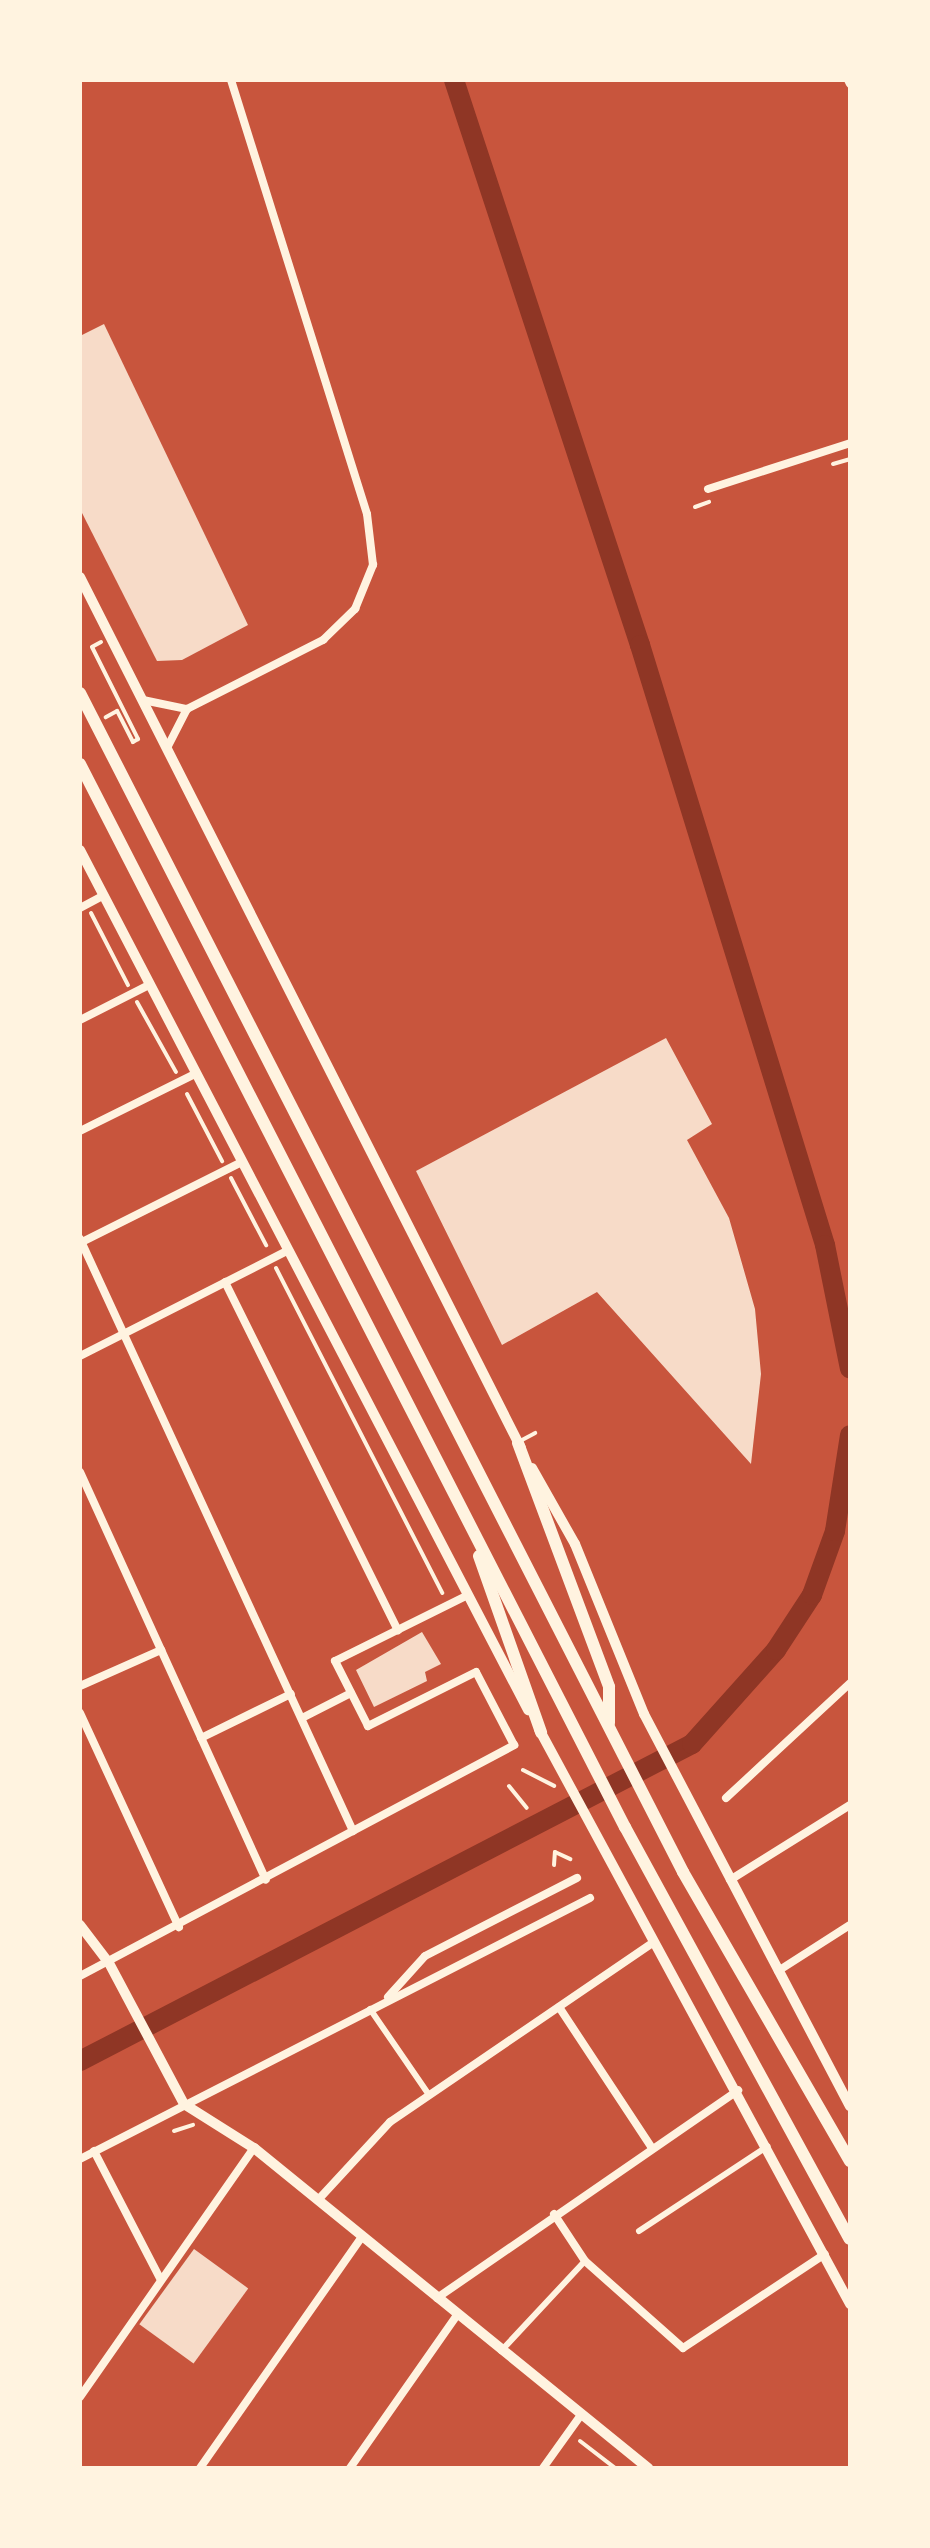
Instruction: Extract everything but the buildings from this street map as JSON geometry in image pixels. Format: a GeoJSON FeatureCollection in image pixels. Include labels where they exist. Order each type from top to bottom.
{"type":"FeatureCollection","features":[{"type":"Feature","properties":{"kind":"highway"},"geometry":{"type":"LineString","coordinates":[[80,693],[683,1872],[850,2160]]}},
{"type":"Feature","properties":{"kind":"highway"},"geometry":{"type":"LineString","coordinates":[[80,764],[658,1888],[850,2239]]}},
{"type":"Feature","properties":{"kind":"highway"},"geometry":{"type":"LineString","coordinates":[[518,1443],[609,1687],[609,1731]]}},
{"type":"Feature","properties":{"kind":"highway"},"geometry":{"type":"LineString","coordinates":[[461,1507],[541,1732]]}},
{"type":"Feature","properties":{"kind":"street"},"geometry":{"type":"LineString","coordinates":[[167,748],[187,710],[323,640],[354,609],[373,565],[367,514],[231,80]]}},
{"type":"Feature","properties":{"kind":"street"},"geometry":{"type":"LineString","coordinates":[[708,490],[850,443]]}},
{"type":"Feature","properties":{"kind":"street"},"geometry":{"type":"LineString","coordinates":[[80,576],[518,1443],[575,1544],[644,1714],[850,2106]]}},
{"type":"Feature","properties":{"kind":"street"},"geometry":{"type":"LineString","coordinates":[[143,700],[187,710]]}},
{"type":"Feature","properties":{"kind":"street"},"geometry":{"type":"LineString","coordinates":[[80,850],[464,1597],[558,1761],[626,1900],[739,2089],[850,2304]]}},
{"type":"Feature","properties":{"kind":"street"},"geometry":{"type":"LineString","coordinates":[[80,908],[103,896]]}},
{"type":"Feature","properties":{"kind":"street"},"geometry":{"type":"LineString","coordinates":[[80,1020],[149,985]]}},
{"type":"Feature","properties":{"kind":"street"},"geometry":{"type":"LineString","coordinates":[[80,1131],[195,1074]]}},
{"type":"Feature","properties":{"kind":"street"},"geometry":{"type":"LineString","coordinates":[[240,1163],[81,1242],[128,1332],[353,1831]]}},
{"type":"Feature","properties":{"kind":"street"},"geometry":{"type":"LineString","coordinates":[[80,1356],[285,1252]]}},
{"type":"Feature","properties":{"kind":"street"},"geometry":{"type":"LineString","coordinates":[[224,1282],[398,1630]]}},
{"type":"Feature","properties":{"kind":"street"},"geometry":{"type":"LineString","coordinates":[[80,1472],[266,1880]]}},
{"type":"Feature","properties":{"kind":"street"},"geometry":{"type":"LineString","coordinates":[[81,1974],[179,1927],[514,1745],[476,1672],[368,1726],[335,1662],[464,1597]]}},
{"type":"Feature","properties":{"kind":"street"},"geometry":{"type":"LineString","coordinates":[[80,1686],[162,1650]]}},
{"type":"Feature","properties":{"kind":"street"},"geometry":{"type":"LineString","coordinates":[[726,1798],[850,1684]]}},
{"type":"Feature","properties":{"kind":"street"},"geometry":{"type":"LineString","coordinates":[[201,1738],[291,1694]]}},
{"type":"Feature","properties":{"kind":"street"},"geometry":{"type":"LineString","coordinates":[[302,1718],[350,1694]]}},
{"type":"Feature","properties":{"kind":"street"},"geometry":{"type":"LineString","coordinates":[[80,1712],[179,1927]]}},
{"type":"Feature","properties":{"kind":"street"},"geometry":{"type":"LineString","coordinates":[[730,1880],[850,1805]]}},
{"type":"Feature","properties":{"kind":"street"},"geometry":{"type":"LineString","coordinates":[[385,2000],[425,1956],[577,1878]]}},
{"type":"Feature","properties":{"kind":"street"},"geometry":{"type":"LineString","coordinates":[[80,2158],[590,1898]]}},
{"type":"Feature","properties":{"kind":"street"},"geometry":{"type":"LineString","coordinates":[[80,1926],[109,1963],[184,2104],[254,2148],[648,2468]]}},
{"type":"Feature","properties":{"kind":"street"},"geometry":{"type":"LineString","coordinates":[[778,1971],[850,1926]]}},
{"type":"Feature","properties":{"kind":"street"},"geometry":{"type":"LineString","coordinates":[[318,2200],[390,2122],[652,1944]]}},
{"type":"Feature","properties":{"kind":"street"},"geometry":{"type":"LineString","coordinates":[[559,2007],[652,2148]]}},
{"type":"Feature","properties":{"kind":"street"},"geometry":{"type":"LineString","coordinates":[[370,2008],[428,2094]]}},
{"type":"Feature","properties":{"kind":"street"},"geometry":{"type":"LineString","coordinates":[[438,2298],[739,2089]]}},
{"type":"Feature","properties":{"kind":"street"},"geometry":{"type":"LineString","coordinates":[[639,2231],[769,2146]]}},
{"type":"Feature","properties":{"kind":"street"},"geometry":{"type":"LineString","coordinates":[[80,2397],[254,2148]]}},
{"type":"Feature","properties":{"kind":"street"},"geometry":{"type":"LineString","coordinates":[[94,2151],[161,2280]]}},
{"type":"Feature","properties":{"kind":"street"},"geometry":{"type":"LineString","coordinates":[[554,2214],[585,2261],[683,2348],[826,2254]]}},
{"type":"Feature","properties":{"kind":"street"},"geometry":{"type":"LineString","coordinates":[[200,2468],[362,2236]]}},
{"type":"Feature","properties":{"kind":"street"},"geometry":{"type":"LineString","coordinates":[[501,2350],[585,2261]]}},
{"type":"Feature","properties":{"kind":"street"},"geometry":{"type":"LineString","coordinates":[[350,2468],[457,2315]]}},
{"type":"Feature","properties":{"kind":"street"},"geometry":{"type":"LineString","coordinates":[[543,2468],[581,2415]]}},
{"type":"Feature","properties":{"kind":"lane"},"geometry":{"type":"LineString","coordinates":[[518,1443],[535,1433]]}},
{"type":"Feature","properties":{"kind":"path"},"geometry":{"type":"LineString","coordinates":[[92,724],[117,711],[133,742],[138,738],[92,647],[111,637]]}},
{"type":"Feature","properties":{"kind":"path"},"geometry":{"type":"LineString","coordinates":[[274,1264],[448,1605]]}},
{"type":"Feature","properties":{"kind":"path"},"geometry":{"type":"LineString","coordinates":[[523,1770],[554,1786]]}},
{"type":"Feature","properties":{"kind":"path"},"geometry":{"type":"LineString","coordinates":[[509,1786],[526,1808]]}},
{"type":"Feature","properties":{"kind":"path"},"geometry":{"type":"LineString","coordinates":[[554,1864],[555,1852],[570,1859]]}},
{"type":"Feature","properties":{"kind":"path"},"geometry":{"type":"LineString","coordinates":[[575,2437],[615,2468]]}},
{"type":"Feature","properties":{"kind":"waterway"},"geometry":{"type":"LineString","coordinates":[[454,80],[640,645],[825,1245],[850,1369]]}},
{"type":"Feature","properties":{"kind":"waterway"},"geometry":{"type":"LineString","coordinates":[[80,2061],[692,1744],[776,1650],[812,1595],[835,1531],[850,1435]]}}]}
